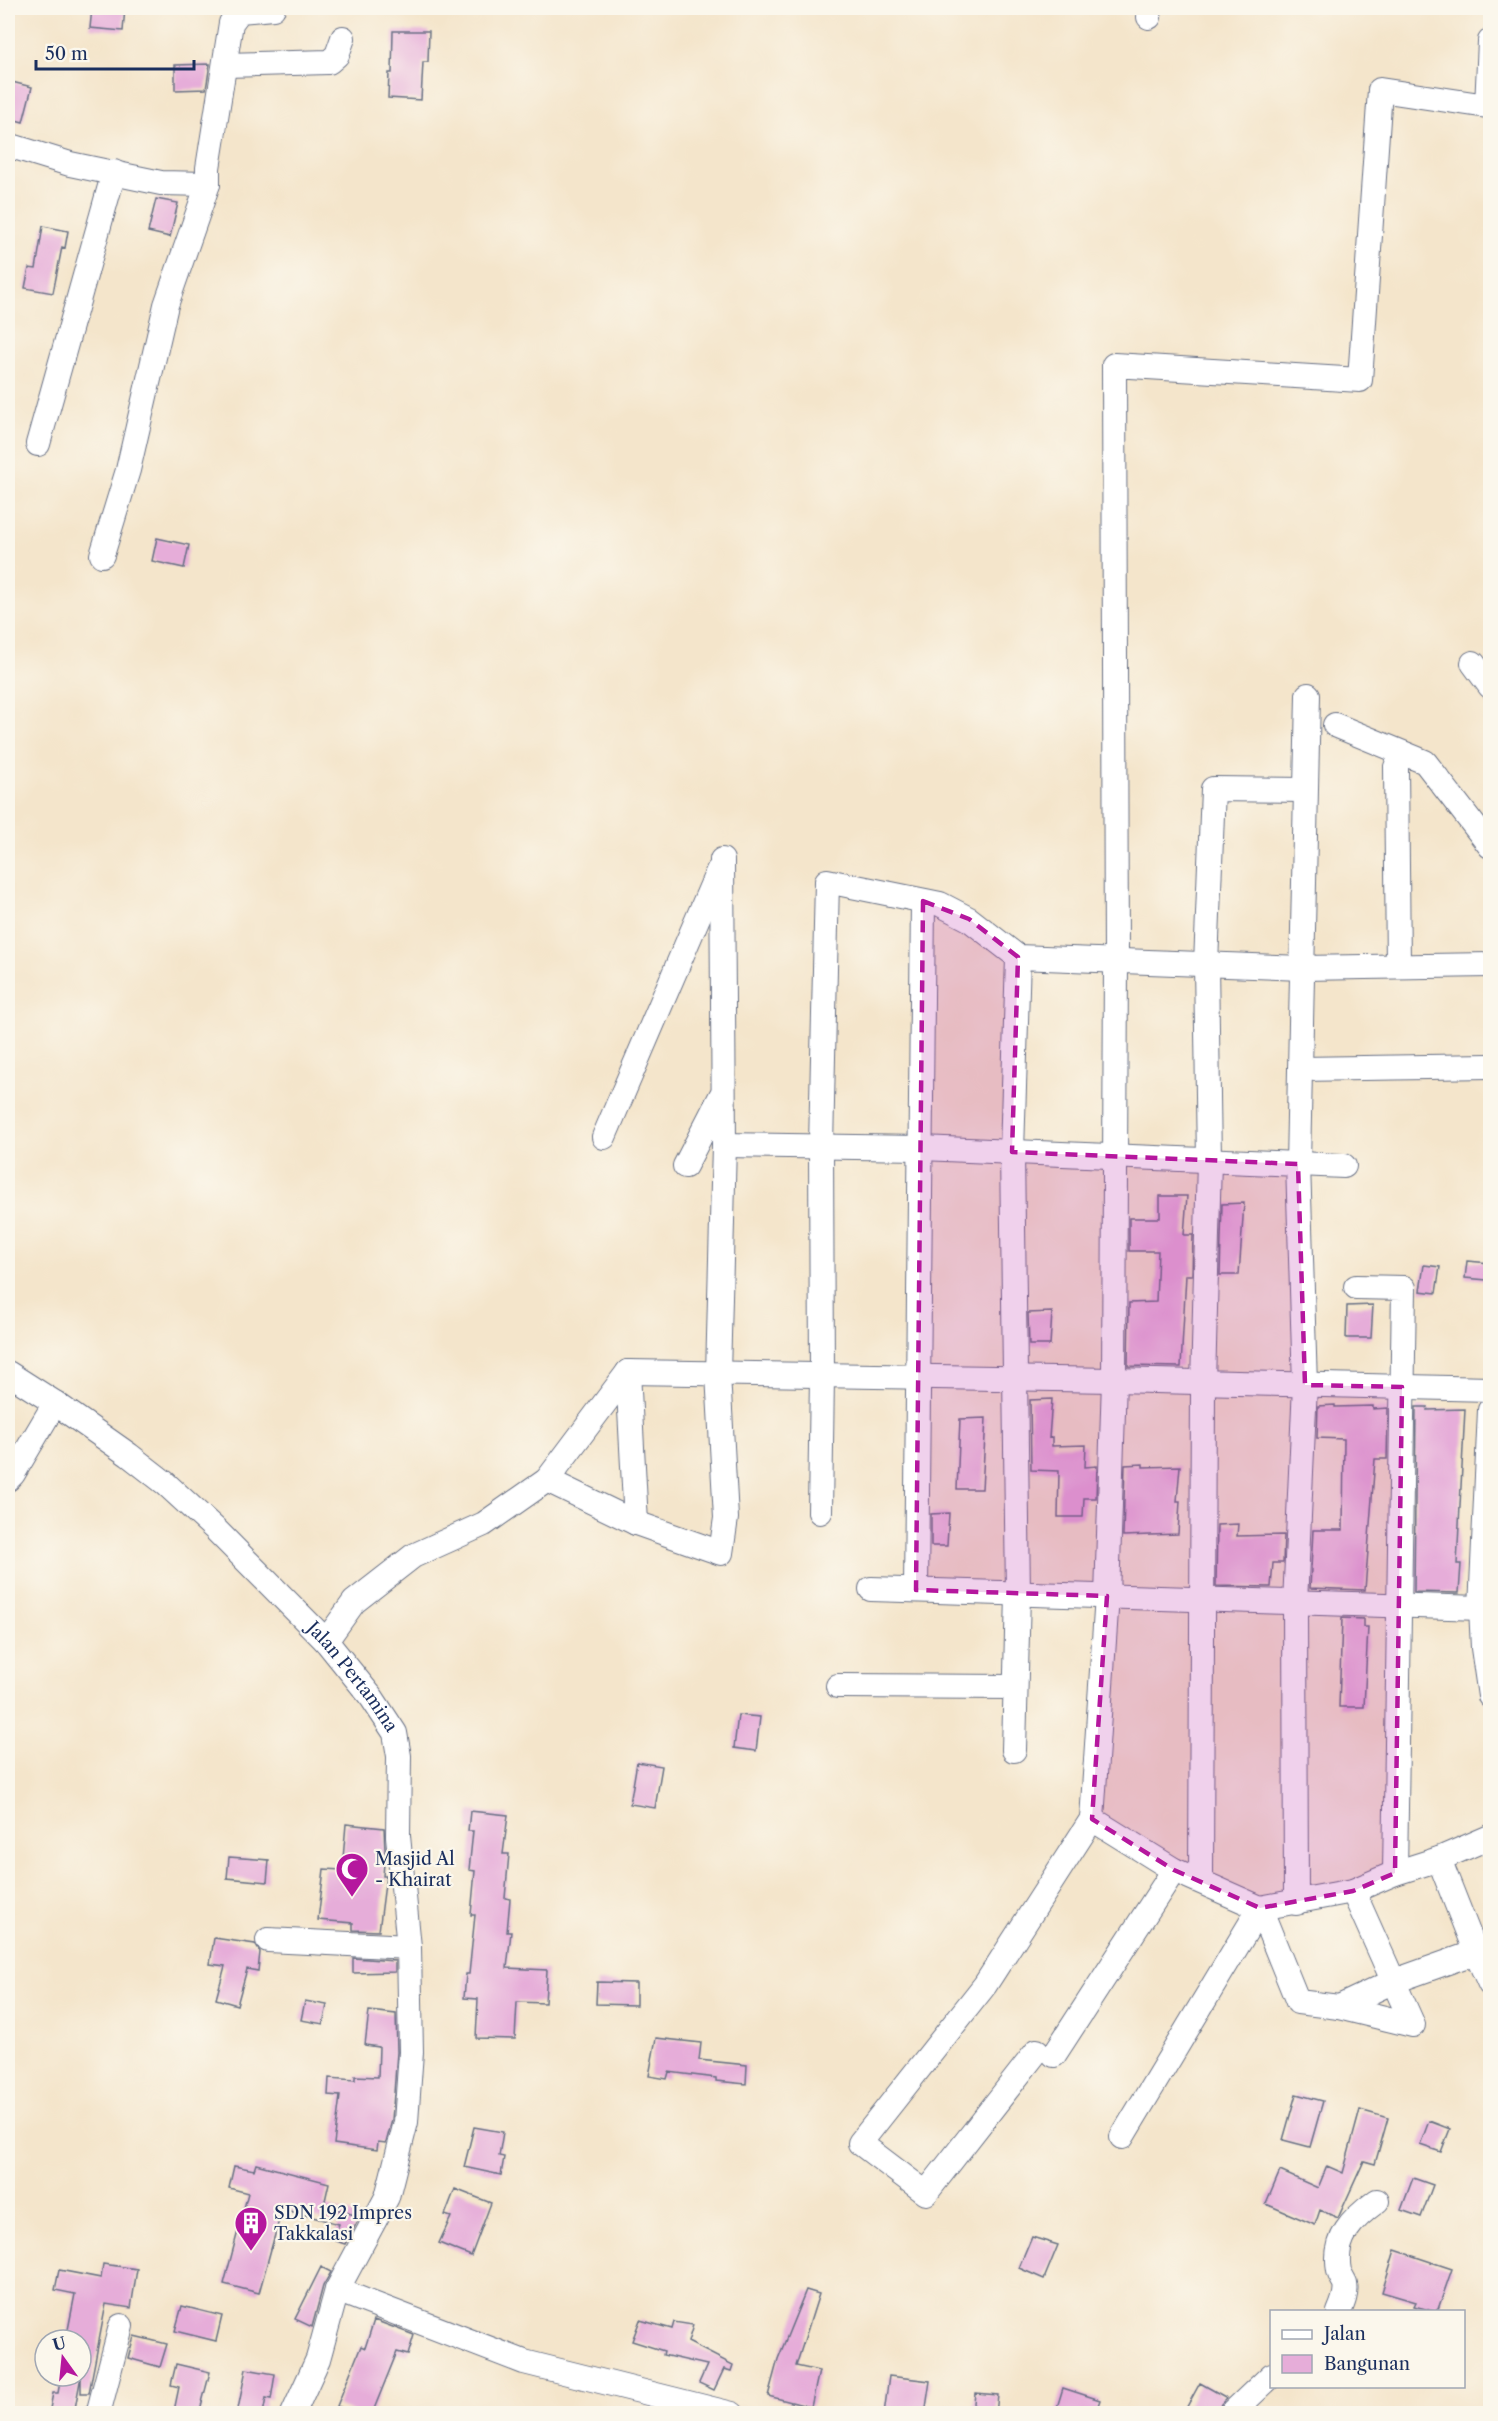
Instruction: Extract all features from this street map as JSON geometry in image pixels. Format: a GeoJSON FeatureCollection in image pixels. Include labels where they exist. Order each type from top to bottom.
{"type":"FeatureCollection","features":[{"type":"Feature","properties":{"kind":"street"},"geometry":{"type":"LineString","coordinates":[[102,555],[128,470],[166,305],[208,184],[208,168],[231,23],[240,11],[273,8]]}},
{"type":"Feature","properties":{"kind":"street"},"geometry":{"type":"LineString","coordinates":[[225,64],[329,62],[337,55],[343,38]]}},
{"type":"Feature","properties":{"kind":"street"},"geometry":{"type":"LineString","coordinates":[[1174,1870],[1046,2053],[926,2193],[860,2143],[985,1985],[1092,1819],[1107,1596],[1114,1380],[1116,961],[1114,365],[1360,380],[1380,90],[1487,106],[1491,41]]}},
{"type":"Feature","properties":{"kind":"street"},"geometry":{"type":"LineString","coordinates":[[8,145],[70,164],[161,183],[208,184]]}},
{"type":"Feature","properties":{"kind":"street"},"geometry":{"type":"LineString","coordinates":[[38,444],[114,172]]}},
{"type":"Feature","properties":{"kind":"street"},"geometry":{"type":"LineString","coordinates":[[1473,663],[1491,686]]}},
{"type":"Feature","properties":{"kind":"street"},"geometry":{"type":"LineString","coordinates":[[1296,1903],[1295,1603],[1305,1385],[1298,1164],[1308,695]]}},
{"type":"Feature","properties":{"kind":"street"},"geometry":{"type":"LineString","coordinates":[[1335,725],[1425,762],[1491,846]]}},
{"type":"Feature","properties":{"kind":"street"},"geometry":{"type":"LineString","coordinates":[[1396,767],[1398,966]]}},
{"type":"Feature","properties":{"kind":"street"},"geometry":{"type":"LineString","coordinates":[[1201,1880],[1203,1383],[1209,1161],[1206,964],[1213,789],[1305,790]]}},
{"type":"Feature","properties":{"kind":"street"},"geometry":{"type":"LineString","coordinates":[[547,1480],[636,1523],[721,1553],[726,1518],[718,1374],[723,1145],[722,861],[604,1137]]}},
{"type":"Feature","properties":{"kind":"street"},"geometry":{"type":"LineString","coordinates":[[820,1512],[821,1146],[827,881],[940,904],[969,919],[1018,957],[1302,968],[1491,964]]}},
{"type":"Feature","properties":{"kind":"street"},"geometry":{"type":"LineString","coordinates":[[916,1590],[923,901]]}},
{"type":"Feature","properties":{"kind":"street"},"geometry":{"type":"LineString","coordinates":[[1014,1750],[1018,1594],[1012,1152],[1018,957]]}},
{"type":"Feature","properties":{"kind":"street"},"geometry":{"type":"LineString","coordinates":[[1300,1069],[1491,1066]]}},
{"type":"Feature","properties":{"kind":"street"},"geometry":{"type":"LineString","coordinates":[[685,1166],[723,1092]]}},
{"type":"Feature","properties":{"kind":"street"},"geometry":{"type":"LineString","coordinates":[[723,1145],[921,1148],[1344,1166]]}},
{"type":"Feature","properties":{"kind":"street"},"geometry":{"type":"LineString","coordinates":[[1356,1287],[1404,1288],[1401,1606],[1395,1874]]}},
{"type":"Feature","properties":{"kind":"street"},"geometry":{"type":"LineString","coordinates":[[628,1372],[1491,1389]]}},
{"type":"Feature","properties":{"kind":"street"},"geometry":{"type":"LineString","coordinates":[[326,1641],[354,1602],[413,1556],[484,1524],[547,1480],[628,1372]]}},
{"type":"Feature","properties":{"kind":"street"},"geometry":{"type":"LineString","coordinates":[[628,1372],[636,1523]]}},
{"type":"Feature","properties":{"kind":"street","name":"Jalan Pertamina"},"geometry":{"type":"LineString","coordinates":[[8,1373],[55,1403],[165,1483],[215,1528],[326,1641],[372,1698],[395,1733],[399,1756],[398,1836],[409,1947],[411,2052],[406,2122],[387,2197],[337,2290],[318,2359],[293,2414]]}},
{"type":"Feature","properties":{"kind":"street"},"geometry":{"type":"LineString","coordinates":[[8,1479],[55,1403]]}},
{"type":"Feature","properties":{"kind":"street"},"geometry":{"type":"LineString","coordinates":[[1491,1410],[1480,1608],[1487,1648],[1491,1696]]}},
{"type":"Feature","properties":{"kind":"street"},"geometry":{"type":"LineString","coordinates":[[871,1589],[1480,1608]]}},
{"type":"Feature","properties":{"kind":"street"},"geometry":{"type":"LineString","coordinates":[[838,1686],[1015,1687]]}},
{"type":"Feature","properties":{"kind":"street"},"geometry":{"type":"LineString","coordinates":[[1092,1819],[1174,1870],[1260,1908],[1353,1891],[1491,1837]]}},
{"type":"Feature","properties":{"kind":"street"},"geometry":{"type":"LineString","coordinates":[[1439,1859],[1483,1950],[1491,1984]]}},
{"type":"Feature","properties":{"kind":"street"},"geometry":{"type":"LineString","coordinates":[[1260,1908],[1298,2002],[1340,2007],[1413,2025],[1353,1891]]}},
{"type":"Feature","properties":{"kind":"street"},"geometry":{"type":"LineString","coordinates":[[1122,2137],[1260,1908]]}},
{"type":"Feature","properties":{"kind":"street"},"geometry":{"type":"LineString","coordinates":[[268,1940],[409,1947]]}},
{"type":"Feature","properties":{"kind":"street"},"geometry":{"type":"LineString","coordinates":[[1340,2007],[1392,1982],[1483,1950]]}},
{"type":"Feature","properties":{"kind":"street"},"geometry":{"type":"LineString","coordinates":[[1340,2310],[1345,2298],[1345,2285],[1339,2274],[1339,2242],[1349,2224],[1377,2201]]}},
{"type":"Feature","properties":{"kind":"street"},"geometry":{"type":"LineString","coordinates":[[337,2290],[524,2362],[732,2414]]}},
{"type":"Feature","properties":{"kind":"street"},"geometry":{"type":"LineString","coordinates":[[98,2414],[121,2326]]}},
{"type":"Feature","properties":{"kind":"street"},"geometry":{"type":"LineString","coordinates":[[1231,2414],[1270,2377]]}},
{"type":"Feature","properties":{"kind":"highlighted area"},"geometry":{"type":"Polygon","coordinates":[[[923,901],[969,919],[1018,957],[1012,1152],[1298,1164],[1305,1385],[1402,1387],[1395,1873],[1353,1891],[1260,1908],[1174,1870],[1092,1819],[1107,1596],[916,1590],[923,901]]]}},
{"type":"Feature","properties":{"kind":"building"},"geometry":{"type":"Polygon","coordinates":[[[92,8],[125,8],[123,31],[90,28],[92,8]]]}},
{"type":"Feature","properties":{"kind":"building"},"geometry":{"type":"Polygon","coordinates":[[[393,31],[429,31],[428,62],[423,62],[421,100],[388,98],[389,73],[392,73],[393,31]]]}},
{"type":"Feature","properties":{"kind":"building"},"geometry":{"type":"Polygon","coordinates":[[[210,64],[206,89],[175,90],[175,65],[210,64]]]}},
{"type":"Feature","properties":{"kind":"building"},"geometry":{"type":"Polygon","coordinates":[[[8,81],[32,87],[23,122],[8,118],[8,81]]]}},
{"type":"Feature","properties":{"kind":"building"},"geometry":{"type":"Polygon","coordinates":[[[156,199],[178,203],[170,237],[148,232],[156,199]]]}},
{"type":"Feature","properties":{"kind":"building"},"geometry":{"type":"Polygon","coordinates":[[[43,226],[68,231],[65,248],[62,247],[53,293],[25,288],[29,268],[36,269],[43,226]]]}},
{"type":"Feature","properties":{"kind":"building"},"geometry":{"type":"Polygon","coordinates":[[[157,538],[189,545],[184,568],[152,561],[157,538]]]}},
{"type":"Feature","properties":{"kind":"building"},"geometry":{"type":"Polygon","coordinates":[[[1160,1196],[1187,1196],[1184,1235],[1193,1235],[1192,1275],[1186,1275],[1181,1367],[1128,1366],[1129,1303],[1156,1302],[1158,1251],[1129,1251],[1129,1218],[1160,1218],[1160,1196]]]}},
{"type":"Feature","properties":{"kind":"building"},"geometry":{"type":"Polygon","coordinates":[[[1244,1203],[1239,1275],[1220,1275],[1222,1204],[1244,1203]]]}},
{"type":"Feature","properties":{"kind":"building"},"geometry":{"type":"Polygon","coordinates":[[[1467,1261],[1490,1263],[1487,1280],[1465,1278],[1467,1261]]]}},
{"type":"Feature","properties":{"kind":"building"},"geometry":{"type":"Polygon","coordinates":[[[1424,1265],[1440,1267],[1436,1293],[1420,1291],[1424,1265]]]}},
{"type":"Feature","properties":{"kind":"building"},"geometry":{"type":"Polygon","coordinates":[[[1373,1305],[1371,1338],[1346,1338],[1347,1306],[1373,1305]]]}},
{"type":"Feature","properties":{"kind":"building"},"geometry":{"type":"Polygon","coordinates":[[[1052,1312],[1050,1345],[1029,1345],[1028,1313],[1052,1312]]]}},
{"type":"Feature","properties":{"kind":"building"},"geometry":{"type":"Polygon","coordinates":[[[1052,1399],[1049,1438],[1052,1437],[1052,1446],[1086,1445],[1085,1467],[1097,1466],[1096,1498],[1084,1498],[1083,1517],[1058,1517],[1059,1471],[1031,1470],[1030,1400],[1052,1399]]]}},
{"type":"Feature","properties":{"kind":"building"},"geometry":{"type":"Polygon","coordinates":[[[1335,1405],[1335,1407],[1388,1408],[1387,1459],[1375,1459],[1365,1590],[1310,1588],[1313,1530],[1343,1530],[1344,1439],[1317,1438],[1318,1406],[1335,1405]]]}},
{"type":"Feature","properties":{"kind":"building"},"geometry":{"type":"Polygon","coordinates":[[[1416,1407],[1428,1407],[1427,1410],[1465,1409],[1457,1564],[1461,1564],[1459,1593],[1414,1592],[1416,1407]]]}},
{"type":"Feature","properties":{"kind":"building"},"geometry":{"type":"Polygon","coordinates":[[[986,1418],[982,1489],[957,1489],[960,1419],[986,1418]]]}},
{"type":"Feature","properties":{"kind":"building"},"geometry":{"type":"Polygon","coordinates":[[[1143,1464],[1143,1467],[1180,1466],[1177,1501],[1180,1501],[1178,1534],[1123,1536],[1125,1465],[1143,1464]]]}},
{"type":"Feature","properties":{"kind":"building"},"geometry":{"type":"Polygon","coordinates":[[[949,1513],[947,1546],[931,1546],[931,1514],[949,1513]]]}},
{"type":"Feature","properties":{"kind":"building"},"geometry":{"type":"Polygon","coordinates":[[[1238,1524],[1237,1536],[1284,1535],[1283,1563],[1273,1563],[1271,1587],[1216,1586],[1217,1525],[1238,1524]]]}},
{"type":"Feature","properties":{"kind":"building"},"geometry":{"type":"Polygon","coordinates":[[[1342,1618],[1363,1619],[1363,1627],[1368,1627],[1364,1707],[1339,1707],[1342,1618]]]}},
{"type":"Feature","properties":{"kind":"building"},"geometry":{"type":"Polygon","coordinates":[[[738,1715],[760,1717],[756,1751],[734,1748],[738,1715]]]}},
{"type":"Feature","properties":{"kind":"building"},"geometry":{"type":"Polygon","coordinates":[[[637,1762],[662,1766],[655,1808],[630,1804],[637,1762]]]}},
{"type":"Feature","properties":{"kind":"building"},"geometry":{"type":"Polygon","coordinates":[[[470,1811],[508,1815],[503,1854],[509,1854],[505,1898],[510,1899],[507,1932],[511,1932],[507,1968],[547,1970],[545,2003],[517,2002],[515,2039],[476,2038],[478,1999],[464,1998],[466,1974],[469,1974],[475,1915],[471,1915],[475,1871],[469,1870],[473,1831],[468,1831],[470,1811]]]}},
{"type":"Feature","properties":{"kind":"building","name":"Masjid Al - Khairat"},"geometry":{"type":"Polygon","coordinates":[[[346,1824],[384,1828],[383,1876],[386,1876],[379,1931],[353,1930],[353,1923],[318,1920],[324,1869],[342,1870],[346,1824]]]}},
{"type":"Feature","properties":{"kind":"building"},"geometry":{"type":"Polygon","coordinates":[[[229,1857],[269,1860],[267,1882],[227,1878],[229,1857]]]}},
{"type":"Feature","properties":{"kind":"building"},"geometry":{"type":"Polygon","coordinates":[[[214,1938],[255,1944],[260,1952],[258,1971],[247,1969],[237,2005],[216,1999],[225,1966],[210,1964],[214,1938]]]}},
{"type":"Feature","properties":{"kind":"building"},"geometry":{"type":"Polygon","coordinates":[[[353,1958],[395,1961],[395,1972],[353,1973],[353,1958]]]}},
{"type":"Feature","properties":{"kind":"building"},"geometry":{"type":"Polygon","coordinates":[[[597,1982],[636,1983],[636,2005],[596,2004],[597,1982]]]}},
{"type":"Feature","properties":{"kind":"building"},"geometry":{"type":"Polygon","coordinates":[[[305,2001],[327,2005],[323,2024],[301,2020],[305,2001]]]}},
{"type":"Feature","properties":{"kind":"building"},"geometry":{"type":"Polygon","coordinates":[[[369,2011],[396,2014],[397,2052],[392,2120],[386,2143],[378,2142],[377,2150],[334,2144],[340,2096],[328,2095],[329,2078],[355,2080],[355,2076],[378,2077],[379,2047],[365,2045],[369,2011]]]}},
{"type":"Feature","properties":{"kind":"building"},"geometry":{"type":"Polygon","coordinates":[[[656,2038],[701,2043],[699,2060],[747,2065],[746,2084],[669,2072],[667,2079],[649,2076],[656,2038]]]}},
{"type":"Feature","properties":{"kind":"building"},"geometry":{"type":"Polygon","coordinates":[[[1296,2094],[1323,2101],[1310,2147],[1283,2140],[1296,2094]]]}},
{"type":"Feature","properties":{"kind":"building"},"geometry":{"type":"Polygon","coordinates":[[[1360,2110],[1388,2118],[1375,2164],[1364,2161],[1338,2218],[1320,2210],[1315,2225],[1266,2204],[1280,2171],[1318,2188],[1327,2166],[1343,2173],[1360,2110]]]}},
{"type":"Feature","properties":{"kind":"building"},"geometry":{"type":"Polygon","coordinates":[[[1429,2121],[1450,2129],[1441,2152],[1420,2145],[1429,2121]]]}},
{"type":"Feature","properties":{"kind":"building"},"geometry":{"type":"Polygon","coordinates":[[[474,2127],[503,2132],[499,2156],[504,2157],[501,2175],[464,2167],[474,2127]]]}},
{"type":"Feature","properties":{"kind":"building","name":"SDN 192 Impres Takkalasi"},"geometry":{"type":"Polygon","coordinates":[[[256,2164],[329,2183],[324,2205],[360,2217],[345,2244],[333,2240],[339,2224],[282,2209],[259,2293],[224,2284],[248,2193],[229,2188],[234,2166],[254,2170],[256,2164]]]}},
{"type":"Feature","properties":{"kind":"building"},"geometry":{"type":"Polygon","coordinates":[[[1413,2178],[1433,2185],[1421,2217],[1401,2210],[1413,2178]]]}},
{"type":"Feature","properties":{"kind":"building"},"geometry":{"type":"Polygon","coordinates":[[[455,2189],[491,2203],[471,2256],[439,2243],[451,2217],[445,2215],[455,2189]]]}},
{"type":"Feature","properties":{"kind":"building"},"geometry":{"type":"Polygon","coordinates":[[[1032,2237],[1058,2245],[1044,2279],[1019,2268],[1032,2237]]]}},
{"type":"Feature","properties":{"kind":"building"},"geometry":{"type":"Polygon","coordinates":[[[1395,2250],[1452,2269],[1438,2310],[1414,2306],[1416,2302],[1382,2292],[1395,2250]]]}},
{"type":"Feature","properties":{"kind":"building"},"geometry":{"type":"Polygon","coordinates":[[[103,2264],[137,2269],[131,2308],[106,2304],[93,2372],[93,2328],[68,2328],[75,2294],[55,2290],[59,2270],[101,2278],[103,2264]]]}},
{"type":"Feature","properties":{"kind":"building"},"geometry":{"type":"Polygon","coordinates":[[[321,2267],[331,2272],[323,2286],[312,2327],[295,2319],[321,2267]]]}},
{"type":"Feature","properties":{"kind":"building"},"geometry":{"type":"Polygon","coordinates":[[[806,2290],[819,2294],[796,2366],[819,2371],[811,2407],[768,2396],[778,2359],[806,2290]]]}},
{"type":"Feature","properties":{"kind":"building"},"geometry":{"type":"Polygon","coordinates":[[[182,2306],[222,2316],[216,2341],[175,2331],[182,2306]]]}},
{"type":"Feature","properties":{"kind":"building"},"geometry":{"type":"Polygon","coordinates":[[[374,2320],[414,2335],[408,2355],[397,2352],[372,2414],[357,2414],[337,2406],[361,2346],[365,2348],[374,2320]]]}},
{"type":"Feature","properties":{"kind":"building"},"geometry":{"type":"Polygon","coordinates":[[[640,2320],[672,2329],[674,2322],[693,2325],[688,2342],[733,2365],[731,2371],[724,2369],[714,2390],[699,2383],[707,2365],[663,2355],[664,2351],[632,2341],[640,2320]]]}},
{"type":"Feature","properties":{"kind":"building"},"geometry":{"type":"Polygon","coordinates":[[[134,2336],[167,2344],[160,2367],[128,2358],[134,2336]]]}},
{"type":"Feature","properties":{"kind":"building"},"geometry":{"type":"Polygon","coordinates":[[[176,2364],[210,2372],[199,2414],[174,2411],[179,2387],[171,2385],[176,2364]]]}},
{"type":"Feature","properties":{"kind":"building"},"geometry":{"type":"Polygon","coordinates":[[[246,2369],[275,2374],[271,2399],[266,2398],[263,2414],[237,2414],[246,2369]]]}},
{"type":"Feature","properties":{"kind":"building"},"geometry":{"type":"Polygon","coordinates":[[[889,2376],[930,2381],[925,2414],[884,2414],[889,2376]]]}},
{"type":"Feature","properties":{"kind":"building"},"geometry":{"type":"Polygon","coordinates":[[[1200,2383],[1227,2398],[1221,2404],[1217,2414],[1183,2414],[1200,2383]]]}},
{"type":"Feature","properties":{"kind":"building"},"geometry":{"type":"Polygon","coordinates":[[[59,2388],[79,2388],[74,2414],[49,2414],[53,2393],[58,2393],[59,2388]]]}},
{"type":"Feature","properties":{"kind":"building"},"geometry":{"type":"Polygon","coordinates":[[[81,2388],[90,2388],[89,2393],[81,2393],[81,2388]]]}},
{"type":"Feature","properties":{"kind":"building"},"geometry":{"type":"Polygon","coordinates":[[[1063,2388],[1100,2400],[1095,2414],[1055,2414],[1063,2388]]]}},
{"type":"Feature","properties":{"kind":"building"},"geometry":{"type":"Polygon","coordinates":[[[975,2393],[998,2395],[996,2414],[973,2414],[975,2393]]]}},
{"type":"Feature","properties":{"kind":"place","name":"Masjid Al - Khairat"},"geometry":{"type":"Point","coordinates":[352,1898]}},
{"type":"Feature","properties":{"kind":"place","name":"SDN 192 Impres Takkalasi"},"geometry":{"type":"Point","coordinates":[251,2252]}}]}
